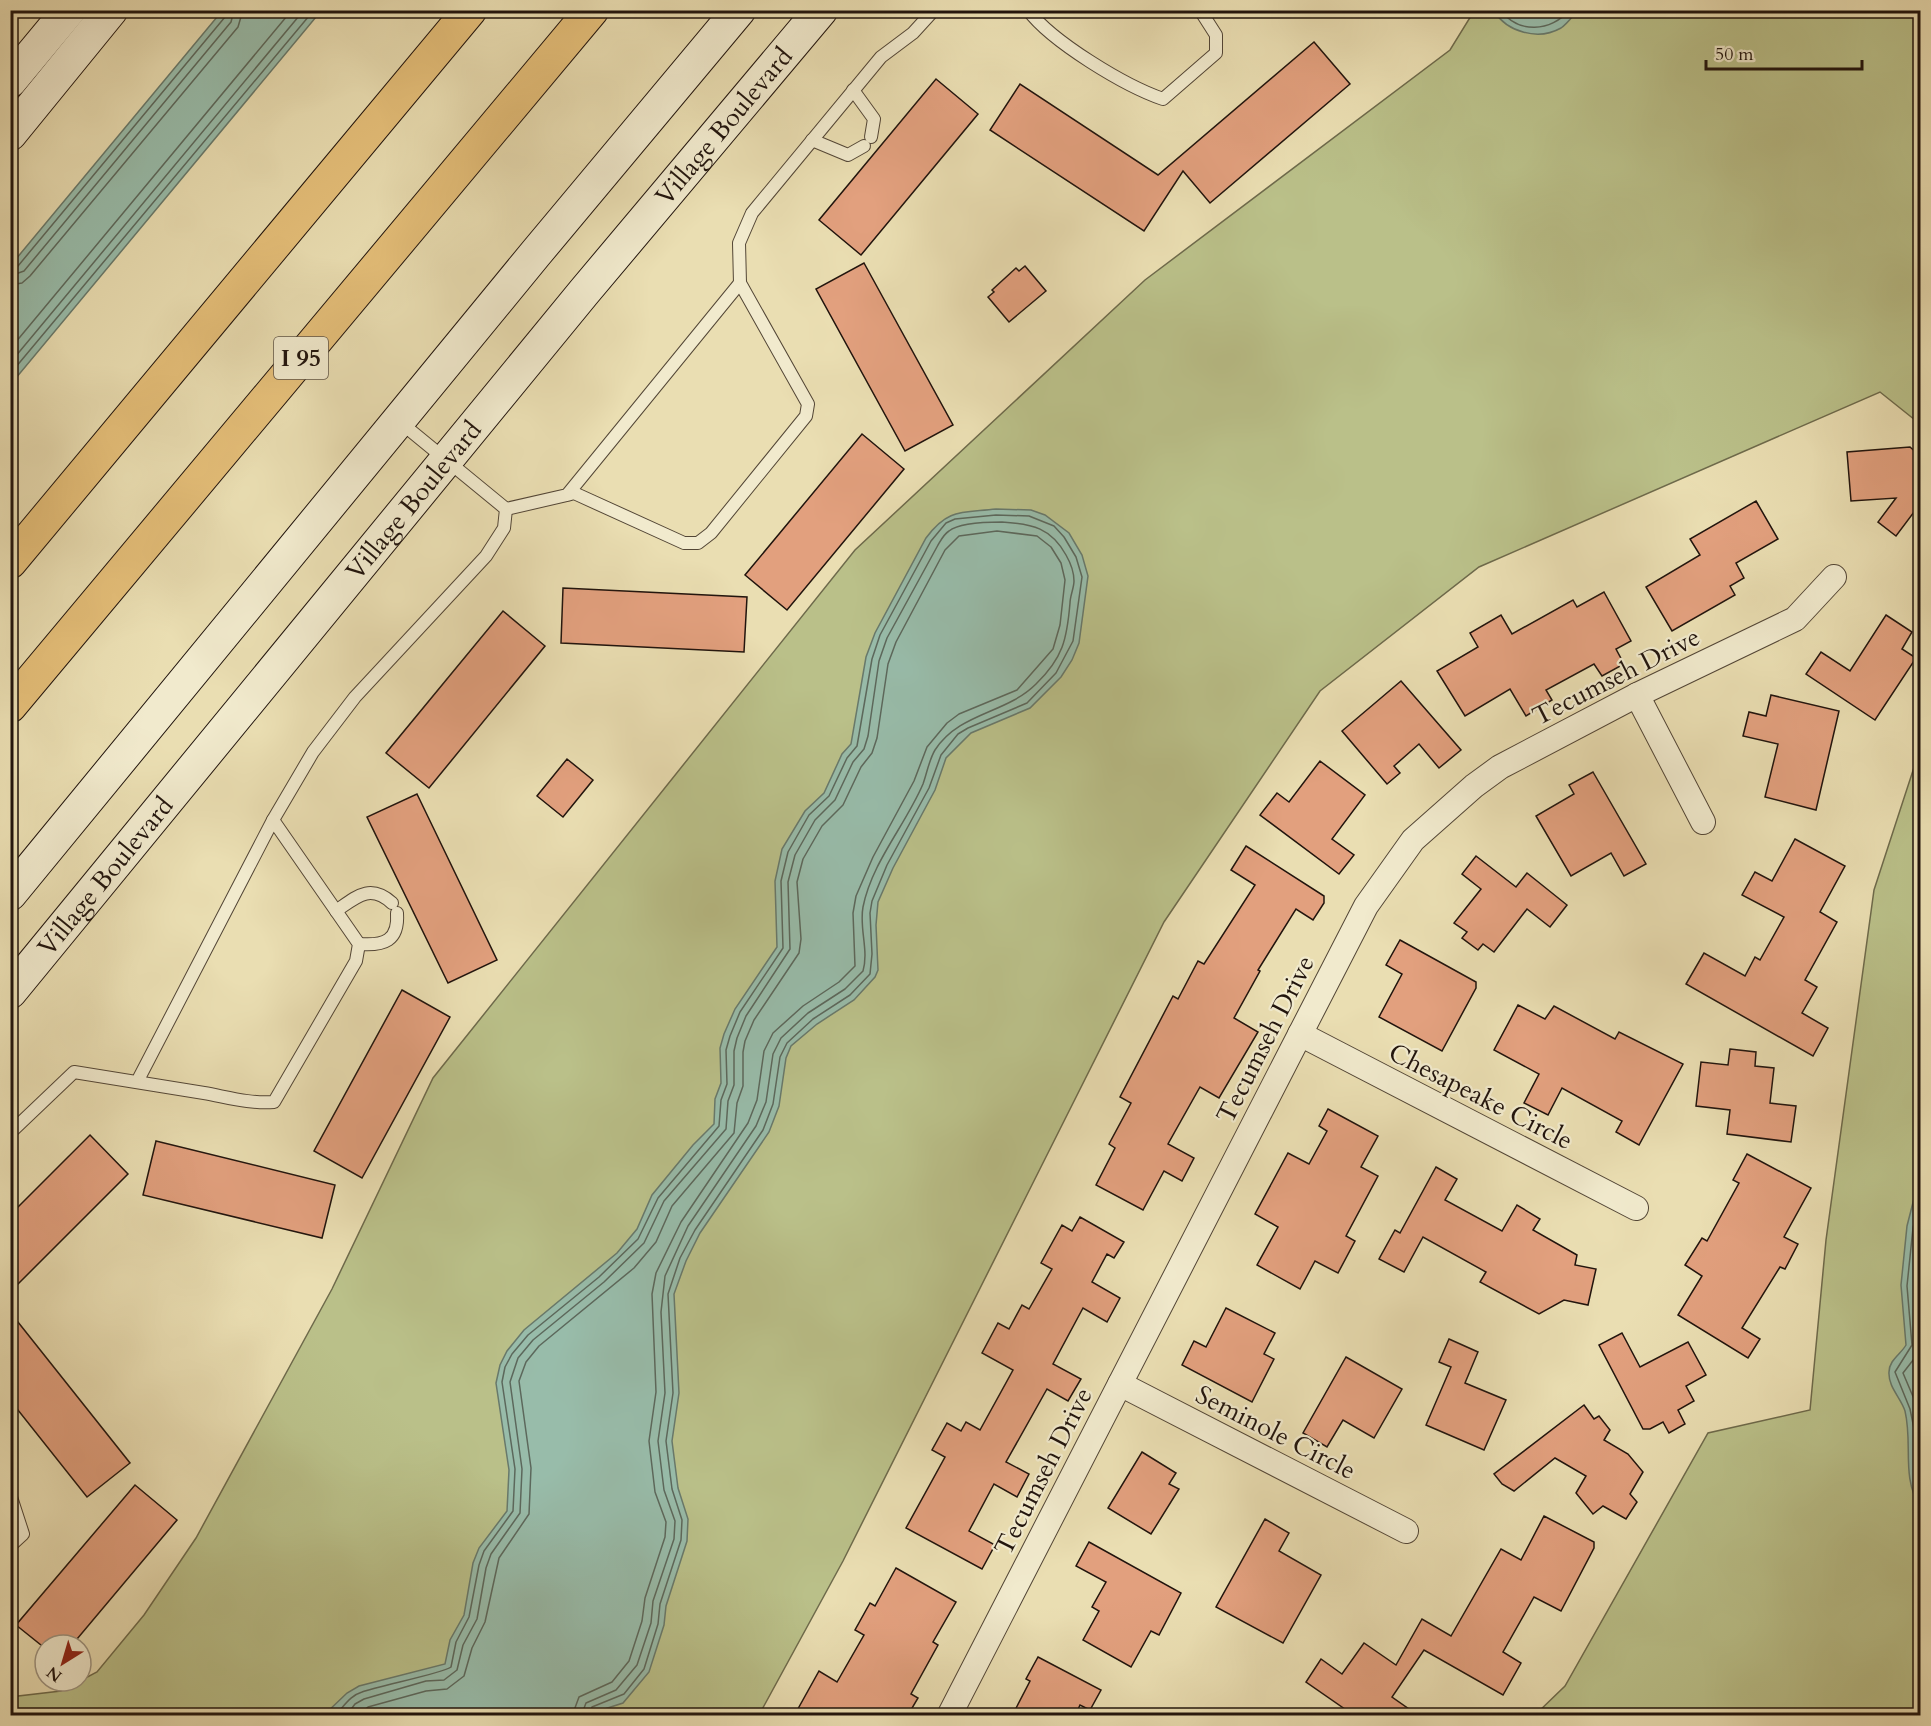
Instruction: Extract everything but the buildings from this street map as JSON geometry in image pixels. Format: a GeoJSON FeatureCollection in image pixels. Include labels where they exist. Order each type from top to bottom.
{"type":"FeatureCollection","features":[{"type":"Feature","properties":{"kind":"highway"},"geometry":{"type":"LineString","coordinates":[[10,562],[471,10]]}},
{"type":"Feature","properties":{"kind":"highway","name":"I 95"},"geometry":{"type":"LineString","coordinates":[[10,706],[592,10]]}},
{"type":"Feature","properties":{"kind":"street"},"geometry":{"type":"LineString","coordinates":[[10,81],[69,10]]}},
{"type":"Feature","properties":{"kind":"street"},"geometry":{"type":"LineString","coordinates":[[10,134],[111,10]]}},
{"type":"Feature","properties":{"kind":"street"},"geometry":{"type":"LineString","coordinates":[[10,894],[739,10]]}},
{"type":"Feature","properties":{"kind":"street","name":"Village Boulevard"},"geometry":{"type":"LineString","coordinates":[[10,992],[820,10]]}},
{"type":"Feature","properties":{"kind":"street","name":"Tecumseh Drive"},"geometry":{"type":"LineString","coordinates":[[949,1716],[1300,1034],[1378,888],[1413,840],[1436,817],[1500,767],[1637,695],[1795,619],[1834,577]]}},
{"type":"Feature","properties":{"kind":"street"},"geometry":{"type":"LineString","coordinates":[[1637,695],[1703,822]]}},
{"type":"Feature","properties":{"kind":"street","name":"Chesapeake Circle"},"geometry":{"type":"LineString","coordinates":[[1300,1034],[1636,1208]]}},
{"type":"Feature","properties":{"kind":"street","name":"Seminole Circle"},"geometry":{"type":"LineString","coordinates":[[1120,1384],[1406,1531]]}},
{"type":"Feature","properties":{"kind":"lane"},"geometry":{"type":"LineString","coordinates":[[506,508],[574,493],[684,543],[698,543],[711,533],[806,416],[807,404],[740,283],[739,243],[752,213],[881,57],[913,33],[934,10]]}},
{"type":"Feature","properties":{"kind":"lane"},"geometry":{"type":"LineString","coordinates":[[1028,10],[1060,41],[1143,92],[1163,99],[1216,53],[1216,35],[1200,10]]}},
{"type":"Feature","properties":{"kind":"lane"},"geometry":{"type":"LineString","coordinates":[[812,140],[848,155],[868,142],[874,119],[854,90]]}},
{"type":"Feature","properties":{"kind":"lane"},"geometry":{"type":"LineString","coordinates":[[567,495],[740,283]]}},
{"type":"Feature","properties":{"kind":"lane"},"geometry":{"type":"LineString","coordinates":[[398,421],[506,508]]}},
{"type":"Feature","properties":{"kind":"lane"},"geometry":{"type":"LineString","coordinates":[[137,1083],[273,820],[313,752],[355,697],[486,556],[504,528],[506,508]]}},
{"type":"Feature","properties":{"kind":"lane"},"geometry":{"type":"LineString","coordinates":[[10,1133],[74,1072],[259,1103],[274,1102],[356,961],[359,944],[273,820]]}},
{"type":"Feature","properties":{"kind":"lane"},"geometry":{"type":"LineString","coordinates":[[336,911],[360,894],[373,893],[394,908],[398,924],[387,941],[377,945],[359,944]]}},
{"type":"Feature","properties":{"kind":"lane"},"geometry":{"type":"LineString","coordinates":[[10,1494],[22,1534],[10,1546]]}},
{"type":"Feature","properties":{"kind":"green space"},"geometry":{"type":"Polygon","coordinates":[[[1474,11],[1920,11],[1920,424],[1880,392],[1479,567],[1320,691],[1164,922],[843,1561],[759,1715],[11,1716],[10,1697],[44,1693],[93,1693],[93,1674],[144,1615],[196,1538],[332,1289],[433,1078],[855,550],[1145,280],[1450,50],[1474,11]]]}},
{"type":"Feature","properties":{"kind":"green space"},"geometry":{"type":"Polygon","coordinates":[[[1920,749],[1920,1715],[1534,1716],[1565,1686],[1708,1433],[1810,1410],[1826,1240],[1874,890],[1920,749]]]}},
{"type":"Feature","properties":{"kind":"water"},"geometry":{"type":"Polygon","coordinates":[[[222,11],[321,11],[11,384],[11,265],[222,11]]]}},
{"type":"Feature","properties":{"kind":"water"},"geometry":{"type":"Polygon","coordinates":[[[1494,11],[1577,11],[1561,28],[1543,34],[1533,34],[1515,29],[1494,11]]]}},
{"type":"Feature","properties":{"kind":"water"},"geometry":{"type":"Polygon","coordinates":[[[996,509],[1031,510],[1045,515],[1069,533],[1082,555],[1088,576],[1079,643],[1061,677],[1030,708],[971,733],[946,758],[935,790],[893,868],[878,902],[876,925],[878,970],[875,977],[854,1000],[817,1024],[791,1046],[786,1058],[779,1106],[769,1132],[700,1233],[686,1261],[674,1294],[679,1393],[672,1441],[678,1488],[688,1519],[687,1541],[666,1606],[664,1625],[649,1672],[623,1703],[586,1715],[324,1715],[347,1693],[359,1686],[445,1664],[450,1640],[464,1615],[473,1563],[479,1548],[507,1511],[509,1470],[496,1383],[500,1365],[507,1351],[524,1330],[617,1253],[637,1229],[652,1195],[693,1145],[714,1124],[715,1099],[721,1083],[720,1048],[724,1034],[735,1009],[777,947],[775,881],[782,849],[805,811],[824,793],[842,754],[851,744],[866,657],[875,633],[926,538],[934,528],[941,521],[957,514],[996,509]]]}},
{"type":"Feature","properties":{"kind":"water"},"geometry":{"type":"Polygon","coordinates":[[[1920,1175],[1920,1507],[1914,1495],[1909,1472],[1905,1411],[1893,1388],[1889,1372],[1893,1361],[1906,1345],[1901,1285],[1907,1226],[1920,1175]]]}}]}
